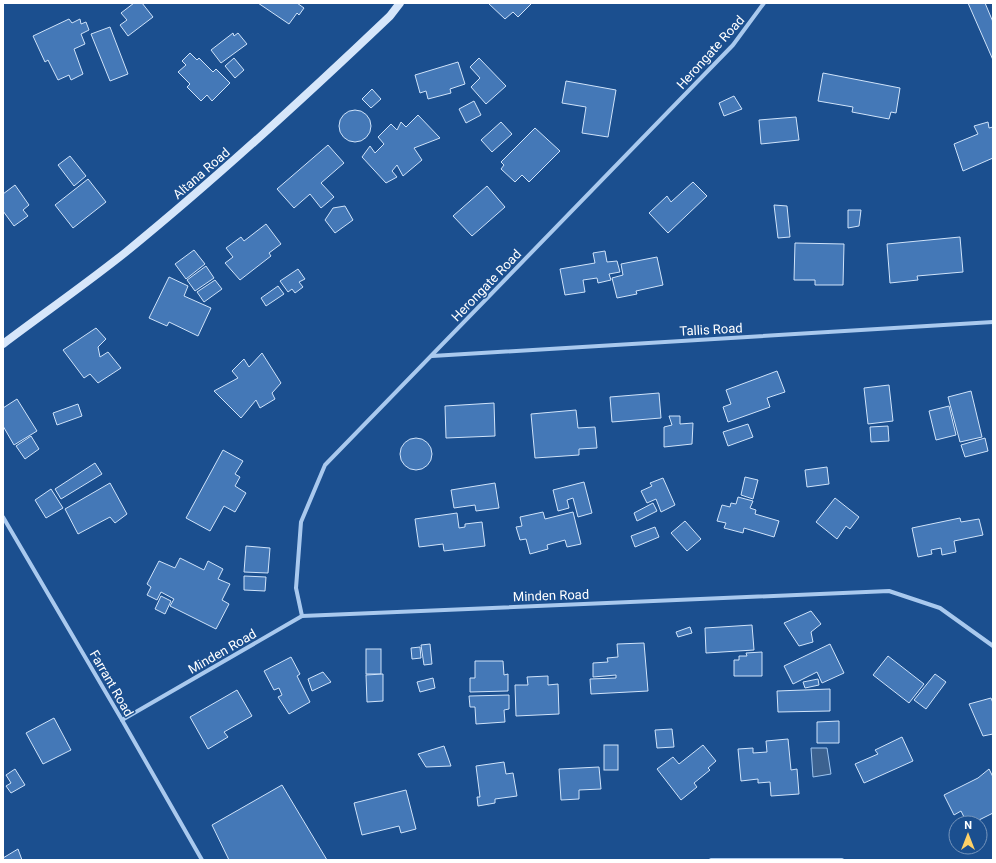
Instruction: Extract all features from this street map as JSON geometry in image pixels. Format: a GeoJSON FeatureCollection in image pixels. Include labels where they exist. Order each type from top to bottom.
{"type":"FeatureCollection","features":[{"type":"Feature","properties":{"kind":"main road","name":"Altana Road"},"geometry":{"type":"LineString","coordinates":[[3,344],[125,253],[196,194],[308,94],[390,16],[400,3]]}},
{"type":"Feature","properties":{"kind":"street","name":"Herongate Road"},"geometry":{"type":"LineString","coordinates":[[302,616],[296,588],[301,522],[325,465],[733,45],[764,3]]}},
{"type":"Feature","properties":{"kind":"street","name":"Tallis Road"},"geometry":{"type":"LineString","coordinates":[[431,356],[993,322]]}},
{"type":"Feature","properties":{"kind":"street","name":"Farrant Road"},"geometry":{"type":"LineString","coordinates":[[3,516],[202,860]]}},
{"type":"Feature","properties":{"kind":"street","name":"Minden Road"},"geometry":{"type":"LineString","coordinates":[[122,720],[302,616],[889,591],[940,608],[993,646]]}},
{"type":"Feature","properties":{"kind":"street"},"geometry":{"type":"LineString","coordinates":[[712,860],[842,860]]}},
{"type":"Feature","properties":{"kind":"water"},"geometry":{"type":"Polygon","coordinates":[[[811,748],[827,748],[831,774],[813,777],[811,748]]]}},
{"type":"Feature","properties":{"kind":"building"},"geometry":{"type":"Polygon","coordinates":[[[134,3],[142,3],[153,17],[128,36],[120,25],[127,20],[121,13],[134,3]]]}},
{"type":"Feature","properties":{"kind":"building"},"geometry":{"type":"Polygon","coordinates":[[[258,3],[297,3],[304,8],[299,15],[297,13],[289,24],[258,3]]]}},
{"type":"Feature","properties":{"kind":"building"},"geometry":{"type":"Polygon","coordinates":[[[488,3],[532,3],[518,17],[513,12],[505,19],[488,3]]]}},
{"type":"Feature","properties":{"kind":"building"},"geometry":{"type":"Polygon","coordinates":[[[968,3],[985,3],[993,22],[993,60],[968,3]]]}},
{"type":"Feature","properties":{"kind":"building"},"geometry":{"type":"Polygon","coordinates":[[[69,19],[72,23],[80,19],[81,24],[86,22],[89,30],[81,34],[85,44],[74,49],[83,74],[71,80],[69,75],[58,80],[48,60],[45,62],[33,36],[69,19]]]}},
{"type":"Feature","properties":{"kind":"building"},"geometry":{"type":"Polygon","coordinates":[[[110,27],[128,74],[110,81],[91,34],[110,27]]]}},
{"type":"Feature","properties":{"kind":"building"},"geometry":{"type":"Polygon","coordinates":[[[233,33],[234,36],[238,33],[247,44],[221,63],[211,50],[233,33]]]}},
{"type":"Feature","properties":{"kind":"building"},"geometry":{"type":"Polygon","coordinates":[[[190,53],[197,60],[199,58],[213,72],[216,69],[230,83],[212,101],[207,95],[201,101],[187,87],[190,84],[178,72],[186,65],[182,61],[190,53]]]}},
{"type":"Feature","properties":{"kind":"building"},"geometry":{"type":"Polygon","coordinates":[[[234,58],[244,70],[235,78],[225,66],[234,58]]]}},
{"type":"Feature","properties":{"kind":"building"},"geometry":{"type":"Polygon","coordinates":[[[479,58],[506,86],[486,104],[471,87],[480,78],[470,67],[479,58]]]}},
{"type":"Feature","properties":{"kind":"building"},"geometry":{"type":"Polygon","coordinates":[[[458,62],[465,84],[450,89],[451,93],[428,99],[426,91],[420,93],[415,75],[458,62]]]}},
{"type":"Feature","properties":{"kind":"building"},"geometry":{"type":"Polygon","coordinates":[[[823,73],[900,88],[896,113],[891,112],[889,119],[852,112],[853,107],[818,101],[823,73]]]}},
{"type":"Feature","properties":{"kind":"building"},"geometry":{"type":"Polygon","coordinates":[[[566,81],[616,90],[608,137],[582,133],[586,107],[562,103],[566,81]]]}},
{"type":"Feature","properties":{"kind":"building"},"geometry":{"type":"Polygon","coordinates":[[[372,89],[381,99],[371,108],[362,99],[372,89]]]}},
{"type":"Feature","properties":{"kind":"building"},"geometry":{"type":"Polygon","coordinates":[[[734,96],[742,109],[724,116],[719,103],[734,96]]]}},
{"type":"Feature","properties":{"kind":"building"},"geometry":{"type":"Polygon","coordinates":[[[474,101],[481,115],[466,123],[459,109],[474,101]]]}},
{"type":"Feature","properties":{"kind":"building"},"geometry":{"type":"Polygon","coordinates":[[[352,110],[358,110],[368,117],[371,126],[370,132],[364,139],[358,142],[352,142],[342,135],[339,129],[339,123],[346,113],[352,110]]]}},
{"type":"Feature","properties":{"kind":"building"},"geometry":{"type":"Polygon","coordinates":[[[418,115],[440,138],[414,148],[422,160],[403,176],[397,165],[392,171],[397,177],[386,183],[362,157],[370,146],[375,153],[384,144],[378,137],[391,124],[397,130],[401,122],[406,127],[418,115]]]}},
{"type":"Feature","properties":{"kind":"building"},"geometry":{"type":"Polygon","coordinates":[[[796,117],[799,140],[761,144],[759,120],[796,117]]]}},
{"type":"Feature","properties":{"kind":"building"},"geometry":{"type":"Polygon","coordinates":[[[501,122],[512,134],[492,152],[481,140],[501,122]]]}},
{"type":"Feature","properties":{"kind":"building"},"geometry":{"type":"Polygon","coordinates":[[[988,122],[989,128],[993,127],[993,158],[963,171],[954,144],[978,134],[974,126],[988,122]]]}},
{"type":"Feature","properties":{"kind":"building"},"geometry":{"type":"Polygon","coordinates":[[[535,128],[560,151],[529,182],[522,175],[515,182],[501,169],[504,165],[501,162],[535,128]]]}},
{"type":"Feature","properties":{"kind":"building"},"geometry":{"type":"Polygon","coordinates":[[[328,145],[344,163],[321,183],[334,197],[321,208],[310,194],[294,208],[277,189],[328,145]]]}},
{"type":"Feature","properties":{"kind":"building"},"geometry":{"type":"Polygon","coordinates":[[[70,156],[86,176],[74,186],[58,165],[70,156]]]}},
{"type":"Feature","properties":{"kind":"building"},"geometry":{"type":"Polygon","coordinates":[[[88,179],[106,202],[73,228],[55,205],[88,179]]]}},
{"type":"Feature","properties":{"kind":"building"},"geometry":{"type":"Polygon","coordinates":[[[693,182],[707,196],[668,233],[649,213],[667,196],[671,202],[693,182]]]}},
{"type":"Feature","properties":{"kind":"building"},"geometry":{"type":"Polygon","coordinates":[[[15,185],[29,205],[23,210],[28,216],[14,226],[3,211],[3,194],[15,185]]]}},
{"type":"Feature","properties":{"kind":"building"},"geometry":{"type":"Polygon","coordinates":[[[487,186],[505,207],[472,236],[453,216],[487,186]]]}},
{"type":"Feature","properties":{"kind":"building"},"geometry":{"type":"Polygon","coordinates":[[[774,205],[787,206],[790,237],[778,238],[774,205]]]}},
{"type":"Feature","properties":{"kind":"building"},"geometry":{"type":"Polygon","coordinates":[[[345,206],[353,220],[335,233],[325,220],[333,208],[345,206]]]}},
{"type":"Feature","properties":{"kind":"building"},"geometry":{"type":"Polygon","coordinates":[[[848,210],[861,210],[859,226],[848,228],[848,210]]]}},
{"type":"Feature","properties":{"kind":"building"},"geometry":{"type":"Polygon","coordinates":[[[266,224],[281,244],[269,253],[271,256],[240,280],[225,263],[233,257],[226,248],[241,237],[244,241],[266,224]]]}},
{"type":"Feature","properties":{"kind":"building"},"geometry":{"type":"Polygon","coordinates":[[[960,237],[963,272],[917,276],[918,280],[890,283],[887,244],[960,237]]]}},
{"type":"Feature","properties":{"kind":"building"},"geometry":{"type":"Polygon","coordinates":[[[795,243],[844,244],[843,285],[815,285],[815,280],[794,280],[795,243]]]}},
{"type":"Feature","properties":{"kind":"building"},"geometry":{"type":"Polygon","coordinates":[[[194,250],[205,264],[186,279],[175,264],[194,250]]]}},
{"type":"Feature","properties":{"kind":"building"},"geometry":{"type":"Polygon","coordinates":[[[605,251],[607,262],[617,261],[620,272],[609,274],[611,280],[598,283],[597,278],[583,280],[585,292],[565,295],[560,269],[595,263],[593,253],[605,251]]]}},
{"type":"Feature","properties":{"kind":"building"},"geometry":{"type":"Polygon","coordinates":[[[657,257],[663,285],[636,291],[637,294],[617,298],[612,278],[623,275],[621,264],[657,257]]]}},
{"type":"Feature","properties":{"kind":"building"},"geometry":{"type":"Polygon","coordinates":[[[206,266],[214,278],[195,291],[187,280],[206,266]]]}},
{"type":"Feature","properties":{"kind":"building"},"geometry":{"type":"Polygon","coordinates":[[[298,269],[305,279],[299,282],[303,287],[295,293],[292,289],[288,292],[280,281],[298,269]]]}},
{"type":"Feature","properties":{"kind":"building"},"geometry":{"type":"Polygon","coordinates":[[[169,277],[188,286],[184,296],[211,308],[198,336],[169,322],[167,326],[149,318],[169,277]]]}},
{"type":"Feature","properties":{"kind":"building"},"geometry":{"type":"Polygon","coordinates":[[[215,280],[222,289],[204,302],[197,292],[215,280]]]}},
{"type":"Feature","properties":{"kind":"building"},"geometry":{"type":"Polygon","coordinates":[[[278,286],[284,294],[266,306],[261,298],[278,286]]]}},
{"type":"Feature","properties":{"kind":"building"},"geometry":{"type":"Polygon","coordinates":[[[96,328],[106,339],[98,347],[100,357],[108,352],[121,368],[98,383],[90,374],[84,378],[63,350],[96,328]]]}},
{"type":"Feature","properties":{"kind":"building"},"geometry":{"type":"Polygon","coordinates":[[[262,353],[281,383],[272,393],[275,399],[260,408],[256,400],[241,418],[214,391],[238,378],[232,371],[244,359],[249,367],[262,353]]]}},
{"type":"Feature","properties":{"kind":"building"},"geometry":{"type":"Polygon","coordinates":[[[777,371],[785,392],[767,398],[770,407],[728,422],[723,407],[731,404],[726,390],[777,371]]]}},
{"type":"Feature","properties":{"kind":"building"},"geometry":{"type":"Polygon","coordinates":[[[889,385],[893,421],[868,424],[864,388],[889,385]]]}},
{"type":"Feature","properties":{"kind":"building"},"geometry":{"type":"Polygon","coordinates":[[[971,391],[982,437],[960,442],[948,397],[971,391]]]}},
{"type":"Feature","properties":{"kind":"building"},"geometry":{"type":"Polygon","coordinates":[[[659,393],[661,418],[612,422],[610,397],[659,393]]]}},
{"type":"Feature","properties":{"kind":"building"},"geometry":{"type":"Polygon","coordinates":[[[17,399],[37,431],[14,445],[3,426],[3,408],[17,399]]]}},
{"type":"Feature","properties":{"kind":"building"},"geometry":{"type":"Polygon","coordinates":[[[494,403],[495,436],[446,438],[445,406],[494,403]]]}},
{"type":"Feature","properties":{"kind":"building"},"geometry":{"type":"Polygon","coordinates":[[[78,404],[82,416],[57,425],[53,413],[78,404]]]}},
{"type":"Feature","properties":{"kind":"building"},"geometry":{"type":"Polygon","coordinates":[[[949,406],[956,435],[936,440],[929,411],[949,406]]]}},
{"type":"Feature","properties":{"kind":"building"},"geometry":{"type":"Polygon","coordinates":[[[576,410],[578,428],[595,427],[597,448],[579,449],[579,455],[535,458],[531,414],[576,410]]]}},
{"type":"Feature","properties":{"kind":"building"},"geometry":{"type":"Polygon","coordinates":[[[669,416],[680,416],[680,424],[693,423],[692,444],[664,447],[664,427],[672,425],[669,416]]]}},
{"type":"Feature","properties":{"kind":"building"},"geometry":{"type":"Polygon","coordinates":[[[748,424],[753,437],[728,446],[723,432],[748,424]]]}},
{"type":"Feature","properties":{"kind":"building"},"geometry":{"type":"Polygon","coordinates":[[[888,426],[889,441],[871,442],[870,427],[888,426]]]}},
{"type":"Feature","properties":{"kind":"building"},"geometry":{"type":"Polygon","coordinates":[[[31,436],[39,449],[25,459],[16,446],[31,436]]]}},
{"type":"Feature","properties":{"kind":"building"},"geometry":{"type":"Polygon","coordinates":[[[413,438],[419,438],[429,445],[432,454],[431,460],[425,467],[419,470],[413,470],[403,463],[400,457],[400,451],[407,441],[413,438]]]}},
{"type":"Feature","properties":{"kind":"building"},"geometry":{"type":"Polygon","coordinates":[[[985,438],[988,451],[965,457],[961,445],[985,438]]]}},
{"type":"Feature","properties":{"kind":"building"},"geometry":{"type":"Polygon","coordinates":[[[223,450],[243,461],[235,474],[240,477],[235,486],[246,493],[235,512],[224,506],[210,531],[186,518],[223,450]]]}},
{"type":"Feature","properties":{"kind":"building"},"geometry":{"type":"Polygon","coordinates":[[[95,463],[102,474],[61,499],[55,489],[95,463]]]}},
{"type":"Feature","properties":{"kind":"building"},"geometry":{"type":"Polygon","coordinates":[[[827,467],[829,484],[807,487],[805,470],[827,467]]]}},
{"type":"Feature","properties":{"kind":"building"},"geometry":{"type":"Polygon","coordinates":[[[745,477],[758,480],[753,499],[741,495],[745,477]]]}},
{"type":"Feature","properties":{"kind":"building"},"geometry":{"type":"Polygon","coordinates":[[[663,478],[675,505],[661,512],[656,499],[647,503],[641,491],[652,486],[650,483],[663,478]]]}},
{"type":"Feature","properties":{"kind":"building"},"geometry":{"type":"Polygon","coordinates":[[[584,482],[592,513],[578,517],[573,498],[567,500],[569,508],[558,511],[553,490],[584,482]]]}},
{"type":"Feature","properties":{"kind":"building"},"geometry":{"type":"Polygon","coordinates":[[[110,483],[127,514],[115,523],[110,517],[78,534],[65,509],[110,483]]]}},
{"type":"Feature","properties":{"kind":"building"},"geometry":{"type":"Polygon","coordinates":[[[495,483],[499,508],[476,511],[475,505],[454,508],[451,490],[495,483]]]}},
{"type":"Feature","properties":{"kind":"building"},"geometry":{"type":"Polygon","coordinates":[[[51,489],[63,508],[46,518],[35,500],[51,489]]]}},
{"type":"Feature","properties":{"kind":"building"},"geometry":{"type":"Polygon","coordinates":[[[738,497],[753,501],[750,508],[756,510],[755,514],[779,521],[774,537],[744,528],[743,533],[724,528],[726,523],[717,521],[722,505],[730,507],[731,503],[736,504],[738,497]]]}},
{"type":"Feature","properties":{"kind":"building"},"geometry":{"type":"Polygon","coordinates":[[[835,498],[859,517],[850,529],[846,526],[837,539],[816,522],[835,498]]]}},
{"type":"Feature","properties":{"kind":"building"},"geometry":{"type":"Polygon","coordinates":[[[653,503],[657,511],[637,521],[634,513],[653,503]]]}},
{"type":"Feature","properties":{"kind":"building"},"geometry":{"type":"Polygon","coordinates":[[[543,512],[545,519],[573,512],[581,544],[567,547],[565,540],[547,545],[548,549],[530,554],[526,539],[520,540],[516,527],[522,526],[520,517],[543,512]]]}},
{"type":"Feature","properties":{"kind":"building"},"geometry":{"type":"Polygon","coordinates":[[[457,513],[459,528],[465,527],[465,524],[482,522],[485,546],[444,551],[443,544],[419,547],[415,519],[457,513]]]}},
{"type":"Feature","properties":{"kind":"building"},"geometry":{"type":"Polygon","coordinates":[[[960,518],[961,522],[979,519],[983,535],[954,541],[956,552],[942,555],[941,548],[931,550],[932,554],[918,557],[912,528],[960,518]]]}},
{"type":"Feature","properties":{"kind":"building"},"geometry":{"type":"Polygon","coordinates":[[[685,521],[701,539],[687,551],[671,533],[685,521]]]}},
{"type":"Feature","properties":{"kind":"building"},"geometry":{"type":"Polygon","coordinates":[[[655,527],[659,537],[635,547],[631,536],[655,527]]]}},
{"type":"Feature","properties":{"kind":"building"},"geometry":{"type":"Polygon","coordinates":[[[246,546],[270,548],[268,573],[244,572],[246,546]]]}},
{"type":"Feature","properties":{"kind":"building"},"geometry":{"type":"Polygon","coordinates":[[[180,558],[204,570],[208,561],[223,569],[218,579],[230,584],[222,600],[229,604],[216,629],[170,606],[174,599],[161,592],[157,600],[147,595],[151,587],[147,584],[159,561],[175,568],[180,558]]]}},
{"type":"Feature","properties":{"kind":"building"},"geometry":{"type":"Polygon","coordinates":[[[244,576],[266,577],[265,591],[244,590],[244,576]]]}},
{"type":"Feature","properties":{"kind":"building"},"geometry":{"type":"Polygon","coordinates":[[[161,596],[171,601],[165,614],[155,609],[161,596]]]}},
{"type":"Feature","properties":{"kind":"building"},"geometry":{"type":"Polygon","coordinates":[[[811,611],[821,624],[811,632],[813,642],[799,646],[784,623],[811,611]]]}},
{"type":"Feature","properties":{"kind":"building"},"geometry":{"type":"Polygon","coordinates":[[[752,625],[754,650],[706,653],[705,628],[752,625]]]}},
{"type":"Feature","properties":{"kind":"building"},"geometry":{"type":"Polygon","coordinates":[[[690,627],[692,633],[678,637],[676,632],[690,627]]]}},
{"type":"Feature","properties":{"kind":"building"},"geometry":{"type":"Polygon","coordinates":[[[644,643],[648,691],[591,694],[590,679],[616,678],[616,675],[593,677],[593,663],[608,662],[607,658],[618,657],[617,644],[644,643]]]}},
{"type":"Feature","properties":{"kind":"building"},"geometry":{"type":"Polygon","coordinates":[[[430,644],[432,664],[424,665],[421,645],[430,644]]]}},
{"type":"Feature","properties":{"kind":"building"},"geometry":{"type":"Polygon","coordinates":[[[830,644],[844,673],[822,683],[817,672],[793,684],[784,666],[830,644]]]}},
{"type":"Feature","properties":{"kind":"building"},"geometry":{"type":"Polygon","coordinates":[[[420,647],[421,658],[412,659],[411,648],[420,647]]]}},
{"type":"Feature","properties":{"kind":"building"},"geometry":{"type":"Polygon","coordinates":[[[366,649],[381,649],[381,674],[366,674],[366,649]]]}},
{"type":"Feature","properties":{"kind":"building"},"geometry":{"type":"Polygon","coordinates":[[[762,652],[762,676],[734,676],[734,660],[739,660],[739,656],[747,656],[746,653],[762,652]]]}},
{"type":"Feature","properties":{"kind":"building"},"geometry":{"type":"Polygon","coordinates":[[[888,656],[924,684],[909,703],[873,675],[888,656]]]}},
{"type":"Feature","properties":{"kind":"building"},"geometry":{"type":"Polygon","coordinates":[[[291,657],[300,674],[297,676],[310,702],[289,714],[278,697],[282,695],[279,688],[274,690],[264,671],[291,657]]]}},
{"type":"Feature","properties":{"kind":"building"},"geometry":{"type":"Polygon","coordinates":[[[475,661],[503,661],[504,675],[508,674],[508,691],[470,692],[470,678],[475,678],[475,661]]]}},
{"type":"Feature","properties":{"kind":"building"},"geometry":{"type":"Polygon","coordinates":[[[323,672],[331,682],[312,691],[308,679],[323,672]]]}},
{"type":"Feature","properties":{"kind":"building"},"geometry":{"type":"Polygon","coordinates":[[[383,674],[383,701],[367,702],[366,675],[383,674]]]}},
{"type":"Feature","properties":{"kind":"building"},"geometry":{"type":"Polygon","coordinates":[[[935,674],[946,682],[926,709],[914,700],[935,674]]]}},
{"type":"Feature","properties":{"kind":"building"},"geometry":{"type":"Polygon","coordinates":[[[548,676],[548,685],[558,684],[559,714],[516,716],[515,685],[528,685],[527,677],[548,676]]]}},
{"type":"Feature","properties":{"kind":"building"},"geometry":{"type":"Polygon","coordinates":[[[433,678],[435,688],[420,692],[417,682],[433,678]]]}},
{"type":"Feature","properties":{"kind":"building"},"geometry":{"type":"Polygon","coordinates":[[[818,679],[819,685],[805,688],[803,682],[818,679]]]}},
{"type":"Feature","properties":{"kind":"building"},"geometry":{"type":"Polygon","coordinates":[[[830,689],[830,711],[778,712],[777,691],[830,689]]]}},
{"type":"Feature","properties":{"kind":"building"},"geometry":{"type":"Polygon","coordinates":[[[237,690],[252,716],[224,732],[228,737],[208,749],[190,717],[237,690]]]}},
{"type":"Feature","properties":{"kind":"building"},"geometry":{"type":"Polygon","coordinates":[[[509,695],[509,709],[504,710],[505,722],[476,724],[475,707],[470,707],[469,696],[509,695]]]}},
{"type":"Feature","properties":{"kind":"building"},"geometry":{"type":"Polygon","coordinates":[[[991,698],[993,703],[993,734],[983,736],[969,704],[991,698]]]}},
{"type":"Feature","properties":{"kind":"building"},"geometry":{"type":"Polygon","coordinates":[[[54,718],[71,750],[43,764],[26,733],[54,718]]]}},
{"type":"Feature","properties":{"kind":"building"},"geometry":{"type":"Polygon","coordinates":[[[839,721],[839,743],[817,743],[817,722],[839,721]]]}},
{"type":"Feature","properties":{"kind":"building"},"geometry":{"type":"Polygon","coordinates":[[[672,729],[674,747],[657,748],[655,730],[672,729]]]}},
{"type":"Feature","properties":{"kind":"building"},"geometry":{"type":"Polygon","coordinates":[[[902,737],[913,761],[864,783],[855,764],[878,754],[875,750],[902,737]]]}},
{"type":"Feature","properties":{"kind":"building"},"geometry":{"type":"Polygon","coordinates":[[[788,739],[791,770],[797,769],[799,794],[771,796],[770,782],[758,783],[758,779],[741,781],[738,749],[753,748],[753,753],[767,752],[766,741],[788,739]]]}},
{"type":"Feature","properties":{"kind":"building"},"geometry":{"type":"Polygon","coordinates":[[[604,745],[618,745],[618,770],[604,770],[604,745]]]}},
{"type":"Feature","properties":{"kind":"building"},"geometry":{"type":"Polygon","coordinates":[[[703,745],[716,761],[708,768],[710,770],[694,783],[697,787],[681,800],[657,769],[673,757],[679,764],[703,745]]]}},
{"type":"Feature","properties":{"kind":"building"},"geometry":{"type":"Polygon","coordinates":[[[444,746],[451,766],[426,767],[418,754],[444,746]]]}},
{"type":"Feature","properties":{"kind":"building"},"geometry":{"type":"Polygon","coordinates":[[[504,762],[506,774],[513,773],[517,796],[495,799],[495,803],[478,806],[477,797],[480,797],[476,766],[504,762]]]}},
{"type":"Feature","properties":{"kind":"building"},"geometry":{"type":"Polygon","coordinates":[[[599,767],[601,789],[579,790],[579,799],[561,800],[559,769],[599,767]]]}},
{"type":"Feature","properties":{"kind":"building"},"geometry":{"type":"Polygon","coordinates":[[[15,769],[25,785],[11,793],[6,786],[11,783],[6,775],[15,769]]]}},
{"type":"Feature","properties":{"kind":"building"},"geometry":{"type":"Polygon","coordinates":[[[989,769],[993,777],[993,813],[988,816],[963,815],[961,811],[954,815],[944,795],[978,778],[989,769]]]}},
{"type":"Feature","properties":{"kind":"building"},"geometry":{"type":"Polygon","coordinates":[[[282,785],[327,860],[229,860],[212,825],[282,785]]]}},
{"type":"Feature","properties":{"kind":"building"},"geometry":{"type":"Polygon","coordinates":[[[406,790],[416,829],[401,833],[399,826],[362,835],[354,803],[406,790]]]}},
{"type":"Feature","properties":{"kind":"building"},"geometry":{"type":"Polygon","coordinates":[[[18,849],[22,860],[3,860],[3,858],[18,849]]]}}]}
